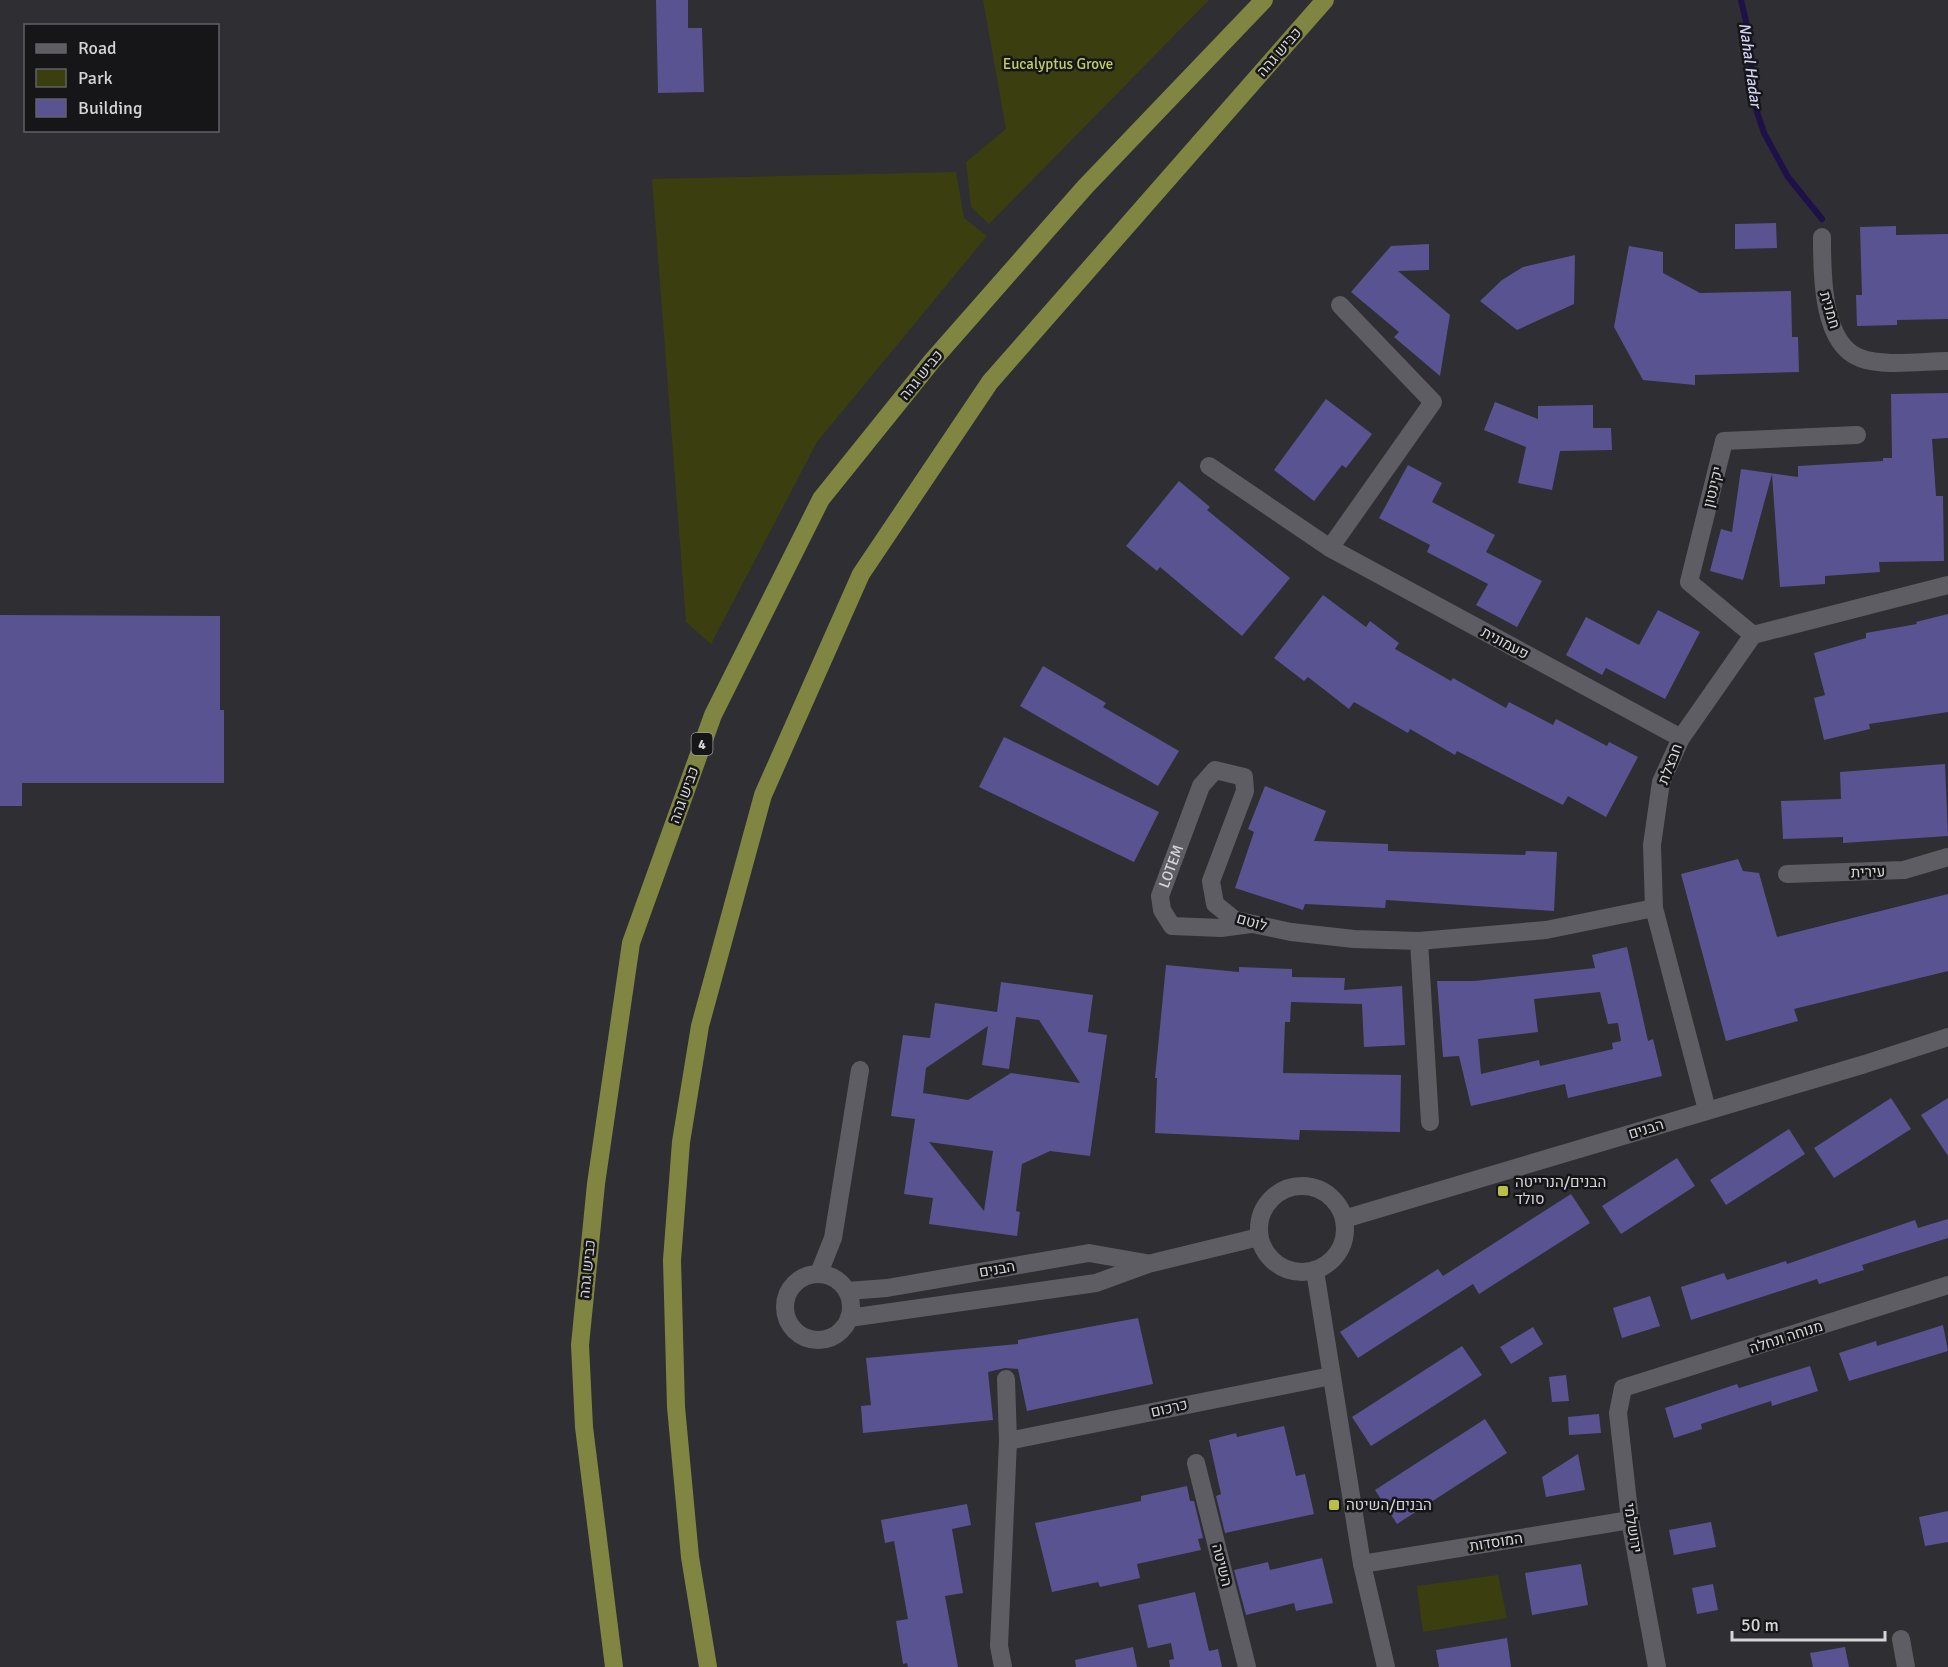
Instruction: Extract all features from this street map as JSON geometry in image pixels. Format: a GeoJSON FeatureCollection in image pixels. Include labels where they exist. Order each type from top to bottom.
{"type":"FeatureCollection","features":[{"type":"Feature","properties":{"kind":"highway","name":"כביש גהה"},"geometry":{"type":"LineString","coordinates":[[614,1667],[584,1427],[580,1346],[596,1184],[631,943],[712,715],[821,499],[932,361],[1085,187],[1264,0]]}},
{"type":"Feature","properties":{"kind":"highway","name":"כביש גהה"},"geometry":{"type":"LineString","coordinates":[[708,1667],[690,1557],[676,1407],[672,1260],[681,1142],[700,1026],[763,795],[861,574],[990,382],[1325,0]]}},
{"type":"Feature","properties":{"kind":"street","name":"חמנית"},"geometry":{"type":"LineString","coordinates":[[1822,237],[1823,294],[1832,325],[1844,345],[1859,358],[1891,362],[1948,361]]}},
{"type":"Feature","properties":{"kind":"street"},"geometry":{"type":"LineString","coordinates":[[1330,548],[1433,402],[1340,305]]}},
{"type":"Feature","properties":{"kind":"street","name":"יקינטון"},"geometry":{"type":"LineString","coordinates":[[1753,635],[1689,582],[1724,441],[1857,435]]}},
{"type":"Feature","properties":{"kind":"street","name":"פעמונית"},"geometry":{"type":"LineString","coordinates":[[1209,465],[1330,548],[1681,738]]}},
{"type":"Feature","properties":{"kind":"street"},"geometry":{"type":"LineString","coordinates":[[1753,635],[1948,585]]}},
{"type":"Feature","properties":{"kind":"street","name":"חבצלת"},"geometry":{"type":"LineString","coordinates":[[1707,1110],[1654,908],[1652,845],[1661,782],[1681,738],[1753,635]]}},
{"type":"Feature","properties":{"kind":"street","name":"לוטם"},"geometry":{"type":"LineString","coordinates":[[1215,770],[1244,777],[1245,791],[1211,881],[1215,904],[1236,920],[1291,932],[1354,939],[1419,940],[1546,930],[1654,908]]}},
{"type":"Feature","properties":{"kind":"street","name":"LOTEM"},"geometry":{"type":"LineString","coordinates":[[1215,770],[1201,786],[1160,896],[1162,910],[1172,926],[1221,928],[1251,924]]}},
{"type":"Feature","properties":{"kind":"street","name":"עירית"},"geometry":{"type":"LineString","coordinates":[[1787,874],[1904,870],[1948,857]]}},
{"type":"Feature","properties":{"kind":"street"},"geometry":{"type":"LineString","coordinates":[[1419,940],[1430,1122]]}},
{"type":"Feature","properties":{"kind":"street","name":"הבנים"},"geometry":{"type":"LineString","coordinates":[[1344,1219],[1948,1037]]}},
{"type":"Feature","properties":{"kind":"street"},"geometry":{"type":"LineString","coordinates":[[819,1274],[833,1238],[860,1070]]}},
{"type":"Feature","properties":{"kind":"street"},"geometry":{"type":"LineString","coordinates":[[1300,1186],[1315,1188],[1328,1195],[1338,1206],[1344,1219],[1346,1232],[1336,1256],[1315,1271],[1300,1273],[1286,1270],[1268,1257],[1258,1237],[1261,1215],[1273,1197],[1286,1189],[1300,1186]]}},
{"type":"Feature","properties":{"kind":"street","name":"הבנים"},"geometry":{"type":"LineString","coordinates":[[849,1318],[1096,1282],[1148,1264],[1258,1237]]}},
{"type":"Feature","properties":{"kind":"street","name":"הבנים"},"geometry":{"type":"LineString","coordinates":[[847,1291],[887,1288],[1089,1253],[1148,1264]]}},
{"type":"Feature","properties":{"kind":"street"},"geometry":{"type":"LineString","coordinates":[[1315,1271],[1362,1564],[1386,1667]]}},
{"type":"Feature","properties":{"kind":"street"},"geometry":{"type":"LineString","coordinates":[[819,1274],[840,1282],[847,1291],[850,1299],[849,1318],[835,1335],[813,1340],[793,1330],[784,1309],[790,1288],[798,1280],[819,1274]]}},
{"type":"Feature","properties":{"kind":"street","name":"מנוחה ונחלה"},"geometry":{"type":"LineString","coordinates":[[1623,1388],[1948,1285]]}},
{"type":"Feature","properties":{"kind":"street","name":"כרכום"},"geometry":{"type":"LineString","coordinates":[[1008,1441],[1331,1376]]}},
{"type":"Feature","properties":{"kind":"street"},"geometry":{"type":"LineString","coordinates":[[1003,1667],[999,1646],[1008,1441],[1006,1379]]}},
{"type":"Feature","properties":{"kind":"street","name":"ירושלמי"},"geometry":{"type":"LineString","coordinates":[[1623,1388],[1618,1413],[1630,1520],[1657,1667]]}},
{"type":"Feature","properties":{"kind":"street","name":"השיטה"},"geometry":{"type":"LineString","coordinates":[[1196,1463],[1247,1667]]}},
{"type":"Feature","properties":{"kind":"street","name":"המוסדות"},"geometry":{"type":"LineString","coordinates":[[1362,1564],[1630,1520]]}},
{"type":"Feature","properties":{"kind":"street"},"geometry":{"type":"LineString","coordinates":[[1901,1640],[1906,1667]]}},
{"type":"Feature","properties":{"kind":"green space","name":"Eucalyptus Grove"},"geometry":{"type":"Polygon","coordinates":[[[983,0],[1209,0],[989,224],[971,207],[966,162],[1006,129],[983,0]]]}},
{"type":"Feature","properties":{"kind":"green space"},"geometry":{"type":"Polygon","coordinates":[[[956,172],[964,218],[987,236],[817,442],[711,644],[686,622],[652,179],[956,172]]]}},
{"type":"Feature","properties":{"kind":"green space"},"geometry":{"type":"Polygon","coordinates":[[[1498,1575],[1507,1618],[1423,1632],[1417,1586],[1498,1575]]]}},
{"type":"Feature","properties":{"kind":"building"},"geometry":{"type":"Polygon","coordinates":[[[656,0],[688,0],[688,28],[702,28],[704,92],[658,93],[656,0]]]}},
{"type":"Feature","properties":{"kind":"building"},"geometry":{"type":"Polygon","coordinates":[[[1776,223],[1777,248],[1735,249],[1735,224],[1776,223]]]}},
{"type":"Feature","properties":{"kind":"building"},"geometry":{"type":"Polygon","coordinates":[[[1896,226],[1896,235],[1948,234],[1948,319],[1897,320],[1897,325],[1857,326],[1856,295],[1862,295],[1860,227],[1896,226]]]}},
{"type":"Feature","properties":{"kind":"building"},"geometry":{"type":"Polygon","coordinates":[[[1429,244],[1429,270],[1398,271],[1450,315],[1440,376],[1394,337],[1399,332],[1351,292],[1391,246],[1429,244]]]}},
{"type":"Feature","properties":{"kind":"building"},"geometry":{"type":"Polygon","coordinates":[[[1629,246],[1663,252],[1663,273],[1700,293],[1791,291],[1792,337],[1798,337],[1799,372],[1695,375],[1695,385],[1643,380],[1614,327],[1629,246]]]}},
{"type":"Feature","properties":{"kind":"building"},"geometry":{"type":"Polygon","coordinates":[[[1575,255],[1574,304],[1517,330],[1480,301],[1502,280],[1523,267],[1575,255]]]}},
{"type":"Feature","properties":{"kind":"building"},"geometry":{"type":"Polygon","coordinates":[[[1948,393],[1948,438],[1932,439],[1936,496],[1943,496],[1944,561],[1879,562],[1880,572],[1825,576],[1825,584],[1780,587],[1772,474],[1743,580],[1710,571],[1721,529],[1732,532],[1741,469],[1798,477],[1798,466],[1883,461],[1883,458],[1892,458],[1891,394],[1948,393]]]}},
{"type":"Feature","properties":{"kind":"building"},"geometry":{"type":"Polygon","coordinates":[[[1326,399],[1372,434],[1346,468],[1342,465],[1314,501],[1274,470],[1326,399]]]}},
{"type":"Feature","properties":{"kind":"building"},"geometry":{"type":"Polygon","coordinates":[[[1495,402],[1538,419],[1538,406],[1593,405],[1593,428],[1611,428],[1612,450],[1560,451],[1552,490],[1518,483],[1526,447],[1484,430],[1495,402]]]}},
{"type":"Feature","properties":{"kind":"building"},"geometry":{"type":"Polygon","coordinates":[[[1408,465],[1442,483],[1432,502],[1495,535],[1486,552],[1542,581],[1517,627],[1476,605],[1488,584],[1427,552],[1430,545],[1379,518],[1408,465]]]}},
{"type":"Feature","properties":{"kind":"building"},"geometry":{"type":"Polygon","coordinates":[[[1179,481],[1210,507],[1207,510],[1290,578],[1242,636],[1160,567],[1157,571],[1126,546],[1179,481]]]}},
{"type":"Feature","properties":{"kind":"building"},"geometry":{"type":"Polygon","coordinates":[[[1323,595],[1366,627],[1370,621],[1399,643],[1395,649],[1451,681],[1453,678],[1506,708],[1509,702],[1553,725],[1556,719],[1607,746],[1609,742],[1638,757],[1606,817],[1568,796],[1563,805],[1457,751],[1455,755],[1410,729],[1408,733],[1354,702],[1349,709],[1308,677],[1304,681],[1274,658],[1323,595]]]}},
{"type":"Feature","properties":{"kind":"building"},"geometry":{"type":"Polygon","coordinates":[[[1658,610],[1700,632],[1665,699],[1606,668],[1602,675],[1566,655],[1586,617],[1639,645],[1658,610]]]}},
{"type":"Feature","properties":{"kind":"building"},"geometry":{"type":"Polygon","coordinates":[[[1948,614],[1948,712],[1869,724],[1870,729],[1824,740],[1814,698],[1825,695],[1814,653],[1866,638],[1866,633],[1917,624],[1916,622],[1948,614]]]}},
{"type":"Feature","properties":{"kind":"building"},"geometry":{"type":"Polygon","coordinates":[[[0,615],[220,616],[220,710],[224,710],[224,783],[22,783],[22,806],[0,806],[0,615]]]}},
{"type":"Feature","properties":{"kind":"building"},"geometry":{"type":"Polygon","coordinates":[[[1043,666],[1106,703],[1103,707],[1179,751],[1158,786],[1020,706],[1043,666]]]}},
{"type":"Feature","properties":{"kind":"building"},"geometry":{"type":"Polygon","coordinates":[[[1004,737],[1159,812],[1134,862],[979,787],[1004,737]]]}},
{"type":"Feature","properties":{"kind":"building"},"geometry":{"type":"Polygon","coordinates":[[[1945,764],[1948,836],[1843,843],[1843,837],[1783,839],[1781,801],[1841,799],[1840,772],[1945,764]]]}},
{"type":"Feature","properties":{"kind":"building"},"geometry":{"type":"Polygon","coordinates":[[[1265,786],[1326,811],[1314,841],[1388,844],[1388,851],[1525,855],[1526,851],[1557,852],[1554,911],[1386,900],[1385,908],[1305,904],[1303,910],[1235,888],[1254,832],[1248,829],[1265,786]]]}},
{"type":"Feature","properties":{"kind":"building"},"geometry":{"type":"Polygon","coordinates":[[[1738,859],[1743,871],[1759,873],[1777,937],[1948,894],[1948,971],[1794,1009],[1798,1021],[1726,1041],[1681,874],[1738,859]]]}},
{"type":"Feature","properties":{"kind":"building"},"geometry":{"type":"Polygon","coordinates":[[[1627,947],[1648,1041],[1653,1039],[1662,1076],[1568,1098],[1565,1084],[1471,1106],[1459,1056],[1443,1057],[1437,981],[1474,981],[1595,968],[1592,955],[1627,947]],[[1600,992],[1534,999],[1538,1032],[1478,1039],[1481,1074],[1539,1060],[1540,1066],[1613,1049],[1612,1043],[1621,1041],[1618,1023],[1608,1024],[1600,992]]]}},
{"type":"Feature","properties":{"kind":"building"},"geometry":{"type":"Polygon","coordinates":[[[1166,965],[1239,972],[1239,967],[1292,969],[1292,977],[1345,978],[1344,990],[1402,986],[1405,1045],[1364,1047],[1362,1004],[1291,1002],[1290,1022],[1285,1022],[1283,1073],[1401,1075],[1400,1132],[1300,1130],[1299,1140],[1155,1133],[1157,1078],[1155,1078],[1166,965]]]}},
{"type":"Feature","properties":{"kind":"building"},"geometry":{"type":"Polygon","coordinates":[[[1001,982],[1093,995],[1088,1032],[1107,1035],[1090,1156],[1050,1151],[1022,1164],[1016,1211],[1020,1212],[1017,1236],[929,1224],[933,1198],[904,1194],[915,1119],[891,1116],[903,1035],[930,1038],[935,1003],[997,1012],[1001,982]],[[1016,1017],[1009,1069],[982,1065],[988,1026],[926,1068],[923,1093],[968,1100],[1011,1073],[1080,1083],[1039,1020],[1016,1017]],[[929,1142],[984,1211],[993,1151],[929,1142]]]}},
{"type":"Feature","properties":{"kind":"building"},"geometry":{"type":"Polygon","coordinates":[[[1891,1098],[1911,1129],[1834,1178],[1814,1148],[1891,1098]]]}},
{"type":"Feature","properties":{"kind":"building"},"geometry":{"type":"Polygon","coordinates":[[[1948,1098],[1948,1156],[1921,1115],[1948,1098]]]}},
{"type":"Feature","properties":{"kind":"building"},"geometry":{"type":"Polygon","coordinates":[[[1789,1129],[1805,1154],[1726,1205],[1710,1180],[1789,1129]]]}},
{"type":"Feature","properties":{"kind":"building"},"geometry":{"type":"Polygon","coordinates":[[[1677,1158],[1695,1186],[1621,1234],[1602,1206],[1677,1158]]]}},
{"type":"Feature","properties":{"kind":"building"},"geometry":{"type":"Polygon","coordinates":[[[1571,1194],[1590,1223],[1479,1294],[1473,1284],[1358,1358],[1340,1332],[1438,1269],[1443,1276],[1571,1194]]]}},
{"type":"Feature","properties":{"kind":"building"},"geometry":{"type":"Polygon","coordinates":[[[1948,1219],[1948,1238],[1862,1265],[1864,1270],[1819,1284],[1817,1279],[1691,1320],[1681,1287],[1724,1273],[1727,1280],[1786,1261],[1787,1264],[1915,1220],[1918,1228],[1948,1219]]]}},
{"type":"Feature","properties":{"kind":"building"},"geometry":{"type":"Polygon","coordinates":[[[1650,1296],[1660,1326],[1622,1338],[1613,1308],[1650,1296]]]}},
{"type":"Feature","properties":{"kind":"building"},"geometry":{"type":"Polygon","coordinates":[[[1138,1318],[1153,1384],[1027,1411],[1018,1369],[1005,1368],[988,1372],[993,1420],[863,1433],[861,1406],[871,1405],[866,1358],[1018,1344],[1018,1340],[1138,1318]]]}},
{"type":"Feature","properties":{"kind":"building"},"geometry":{"type":"Polygon","coordinates":[[[1943,1325],[1948,1351],[1849,1381],[1839,1353],[1876,1341],[1877,1346],[1943,1325]]]}},
{"type":"Feature","properties":{"kind":"building"},"geometry":{"type":"Polygon","coordinates":[[[1533,1327],[1543,1344],[1511,1364],[1500,1347],[1533,1327]]]}},
{"type":"Feature","properties":{"kind":"building"},"geometry":{"type":"Polygon","coordinates":[[[1462,1346],[1482,1375],[1371,1446],[1352,1417],[1462,1346]]]}},
{"type":"Feature","properties":{"kind":"building"},"geometry":{"type":"Polygon","coordinates":[[[1810,1366],[1818,1391],[1772,1406],[1771,1401],[1701,1424],[1702,1429],[1674,1438],[1665,1408],[1737,1384],[1739,1388],[1810,1366]]]}},
{"type":"Feature","properties":{"kind":"building"},"geometry":{"type":"Polygon","coordinates":[[[1566,1375],[1569,1401],[1552,1402],[1549,1377],[1566,1375]]]}},
{"type":"Feature","properties":{"kind":"building"},"geometry":{"type":"Polygon","coordinates":[[[1599,1414],[1601,1433],[1569,1435],[1568,1417],[1599,1414]]]}},
{"type":"Feature","properties":{"kind":"building"},"geometry":{"type":"Polygon","coordinates":[[[1485,1419],[1507,1453],[1397,1524],[1375,1490],[1485,1419]]]}},
{"type":"Feature","properties":{"kind":"building"},"geometry":{"type":"Polygon","coordinates":[[[1284,1426],[1296,1476],[1305,1474],[1314,1514],[1225,1533],[1216,1496],[1221,1494],[1209,1440],[1236,1433],[1237,1437],[1284,1426]]]}},
{"type":"Feature","properties":{"kind":"building"},"geometry":{"type":"Polygon","coordinates":[[[1578,1454],[1585,1490],[1546,1497],[1542,1477],[1578,1454]]]}},
{"type":"Feature","properties":{"kind":"building"},"geometry":{"type":"Polygon","coordinates":[[[1187,1486],[1190,1501],[1194,1501],[1203,1538],[1198,1539],[1201,1550],[1137,1564],[1140,1578],[1100,1587],[1098,1582],[1052,1592],[1035,1523],[1141,1501],[1141,1496],[1187,1486]]]}},
{"type":"Feature","properties":{"kind":"building"},"geometry":{"type":"Polygon","coordinates":[[[967,1504],[971,1525],[952,1529],[963,1593],[945,1596],[958,1667],[908,1667],[907,1663],[903,1664],[896,1621],[908,1619],[894,1541],[885,1543],[881,1520],[967,1504]]]}},
{"type":"Feature","properties":{"kind":"building"},"geometry":{"type":"Polygon","coordinates":[[[1948,1511],[1948,1542],[1925,1546],[1919,1517],[1948,1511]]]}},
{"type":"Feature","properties":{"kind":"building"},"geometry":{"type":"Polygon","coordinates":[[[1711,1522],[1716,1547],[1674,1555],[1669,1530],[1711,1522]]]}},
{"type":"Feature","properties":{"kind":"building"},"geometry":{"type":"Polygon","coordinates":[[[1322,1558],[1333,1603],[1296,1611],[1294,1603],[1246,1615],[1234,1570],[1268,1562],[1270,1570],[1322,1558]]]}},
{"type":"Feature","properties":{"kind":"building"},"geometry":{"type":"Polygon","coordinates":[[[1581,1564],[1588,1605],[1532,1615],[1525,1573],[1581,1564]]]}},
{"type":"Feature","properties":{"kind":"building"},"geometry":{"type":"Polygon","coordinates":[[[1713,1584],[1718,1610],[1697,1614],[1692,1588],[1713,1584]]]}},
{"type":"Feature","properties":{"kind":"building"},"geometry":{"type":"Polygon","coordinates":[[[1195,1592],[1209,1651],[1218,1649],[1222,1667],[1170,1667],[1169,1660],[1174,1659],[1171,1643],[1148,1648],[1138,1605],[1195,1592]]]}},
{"type":"Feature","properties":{"kind":"building"},"geometry":{"type":"Polygon","coordinates":[[[1507,1638],[1511,1667],[1439,1667],[1436,1650],[1507,1638]]]}},
{"type":"Feature","properties":{"kind":"building"},"geometry":{"type":"Polygon","coordinates":[[[1133,1647],[1137,1667],[1076,1667],[1075,1660],[1133,1647]]]}},
{"type":"Feature","properties":{"kind":"building"},"geometry":{"type":"Polygon","coordinates":[[[1845,1647],[1849,1667],[1813,1667],[1810,1653],[1845,1647]]]}},
{"type":"Feature","properties":{"kind":"waterway","name":"Nahal Hadar"},"geometry":{"type":"LineString","coordinates":[[1741,0],[1749,34],[1754,103],[1764,133],[1788,177],[1822,219]]}},
{"type":"Feature","properties":{"kind":"place","name":"הבנים/הנרייטה סולד"},"geometry":{"type":"Point","coordinates":[1503,1191]}},
{"type":"Feature","properties":{"kind":"place","name":"הבנים/השיטה"},"geometry":{"type":"Point","coordinates":[1334,1505]}}]}
